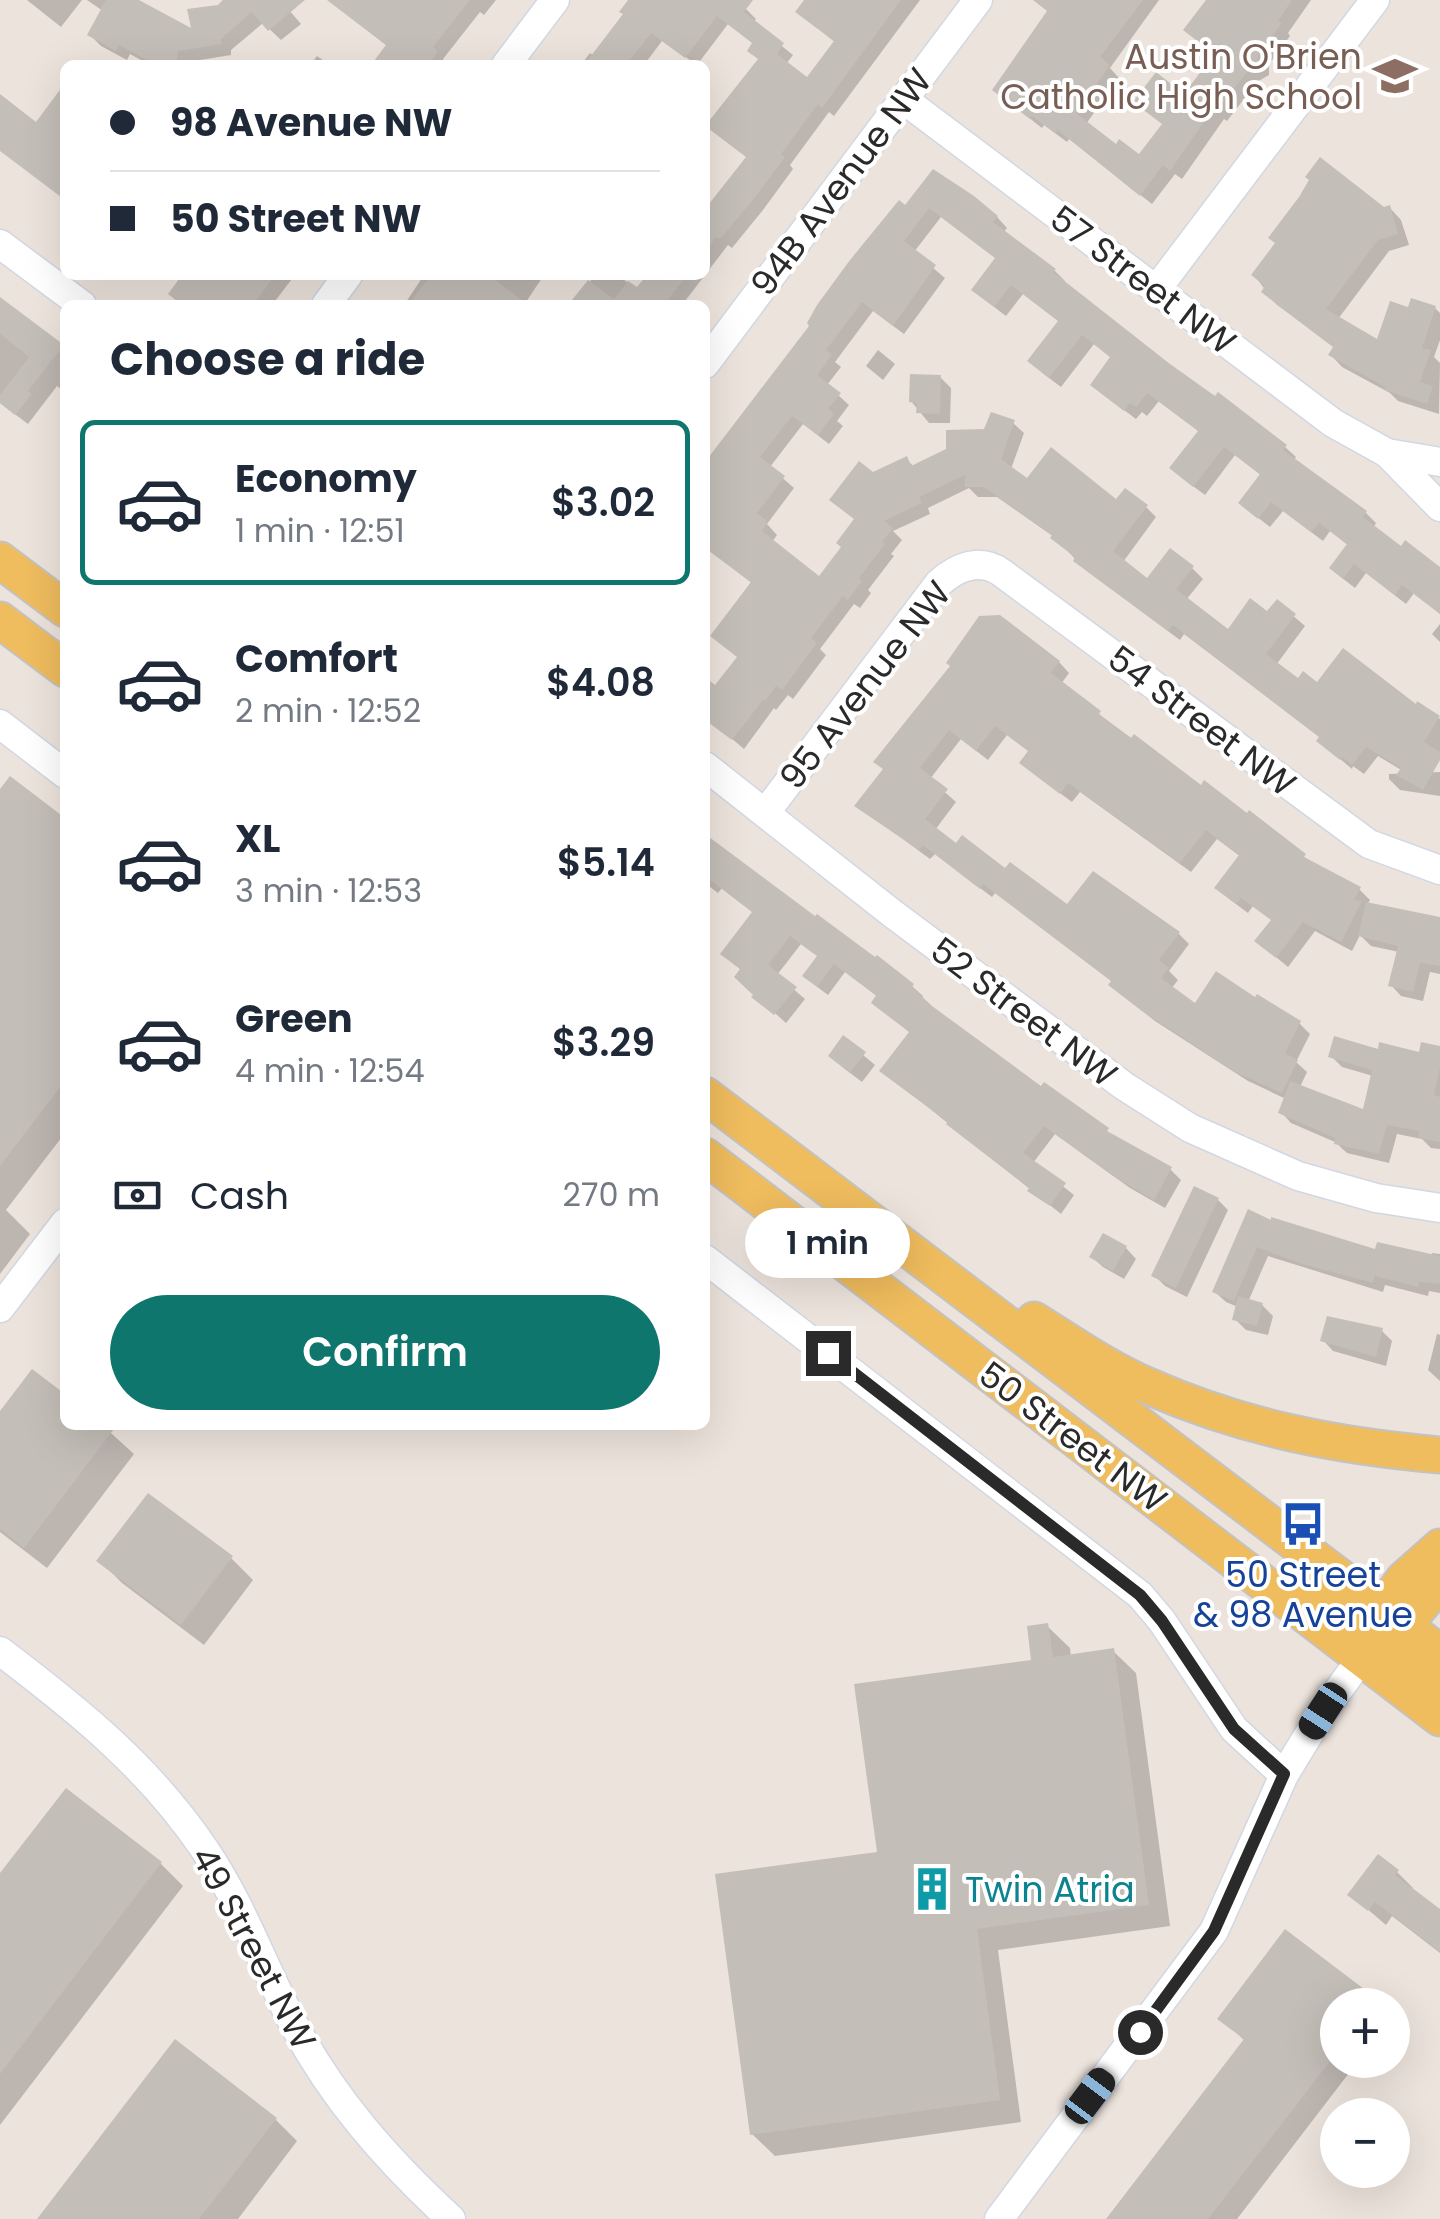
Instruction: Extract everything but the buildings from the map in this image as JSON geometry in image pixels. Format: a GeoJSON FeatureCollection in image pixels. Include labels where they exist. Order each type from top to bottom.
{"type":"FeatureCollection","features":[{"type":"Feature","properties":{"kind":"main road"},"geometry":{"type":"LineString","coordinates":[[0,560],[60,605]]}},
{"type":"Feature","properties":{"kind":"main road"},"geometry":{"type":"LineString","coordinates":[[0,620],[60,665]]}},
{"type":"Feature","properties":{"kind":"main road","name":"50 Street NW"},"geometry":{"type":"LineString","coordinates":[[710,1100],[862,1214],[1398,1640]]}},
{"type":"Feature","properties":{"kind":"main road","name":"50 Street NW"},"geometry":{"type":"LineString","coordinates":[[710,1160],[1118,1470],[1197,1508],[1288,1576],[1398,1640]]}},
{"type":"Feature","properties":{"kind":"main road"},"geometry":{"type":"LineString","coordinates":[[862,1214],[1144,1385],[1260,1428],[1372,1449],[1440,1456]]}},
{"type":"Feature","properties":{"kind":"main road"},"geometry":{"type":"LineString","coordinates":[[1432,1702],[1409,1667],[1398,1640],[1404,1579],[1440,1547]]}},
{"type":"Feature","properties":{"kind":"main road"},"geometry":{"type":"LineString","coordinates":[[1398,1640],[1440,1584]]}},
{"type":"Feature","properties":{"kind":"street"},"geometry":{"type":"LineString","coordinates":[[510,60],[555,0]]}},
{"type":"Feature","properties":{"kind":"street","name":"94B Avenue NW"},"geometry":{"type":"LineString","coordinates":[[710,357],[978,0]]}},
{"type":"Feature","properties":{"kind":"street"},"geometry":{"type":"LineString","coordinates":[[1156,290],[1375,0]]}},
{"type":"Feature","properties":{"kind":"street","name":"57 Street NW"},"geometry":{"type":"LineString","coordinates":[[903,99],[1332,423],[1388,454],[1440,507]]}},
{"type":"Feature","properties":{"kind":"street"},"geometry":{"type":"LineString","coordinates":[[0,244],[75,300]]}},
{"type":"Feature","properties":{"kind":"street","name":"57 Street NW"},"geometry":{"type":"LineString","coordinates":[[1388,454],[1440,462]]}},
{"type":"Feature","properties":{"kind":"street","name":"95 Avenue NW"},"geometry":{"type":"LineString","coordinates":[[766,812],[939,583],[969,565]]}},
{"type":"Feature","properties":{"kind":"street","name":"54 Street NW"},"geometry":{"type":"LineString","coordinates":[[969,565],[995,568],[1369,844],[1440,870]]}},
{"type":"Feature","properties":{"kind":"street"},"geometry":{"type":"LineString","coordinates":[[0,724],[60,770]]}},
{"type":"Feature","properties":{"kind":"street","name":"52 Street NW"},"geometry":{"type":"LineString","coordinates":[[710,770],[892,914],[1144,1100],[1190,1128],[1261,1162],[1376,1198],[1440,1208]]}},
{"type":"Feature","properties":{"kind":"street"},"geometry":{"type":"LineString","coordinates":[[0,1308],[60,1230]]}},
{"type":"Feature","properties":{"kind":"street"},"geometry":{"type":"LineString","coordinates":[[710,1264],[1140,1595],[1162,1621],[1234,1729],[1284,1774]]}},
{"type":"Feature","properties":{"kind":"street"},"geometry":{"type":"LineString","coordinates":[[998,2219],[1214,1931],[1284,1774],[1323,1711],[1398,1640]]}},
{"type":"Feature","properties":{"kind":"street","name":"49 Street NW"},"geometry":{"type":"LineString","coordinates":[[0,1650],[70,1702],[106,1735],[180,1816],[225,1882],[321,2073],[369,2138],[451,2219]]}},
{"type":"Feature","properties":{"kind":"place","name":"Austin O'Brien Catholic High School"},"geometry":{"type":"Point","coordinates":[1395,76]}},
{"type":"Feature","properties":{"kind":"place","name":"50 Street & 98 Avenue"},"geometry":{"type":"Point","coordinates":[1303,1524]}},
{"type":"Feature","properties":{"kind":"place","name":"Twin Atria"},"geometry":{"type":"Point","coordinates":[932,1889]}},
{"type":"Feature","properties":{"kind":"route"},"geometry":{"type":"LineString","coordinates":[[828,1353],[1140,1595],[1162,1621],[1234,1729],[1284,1774],[1214,1931],[1140,2032]]}}]}
